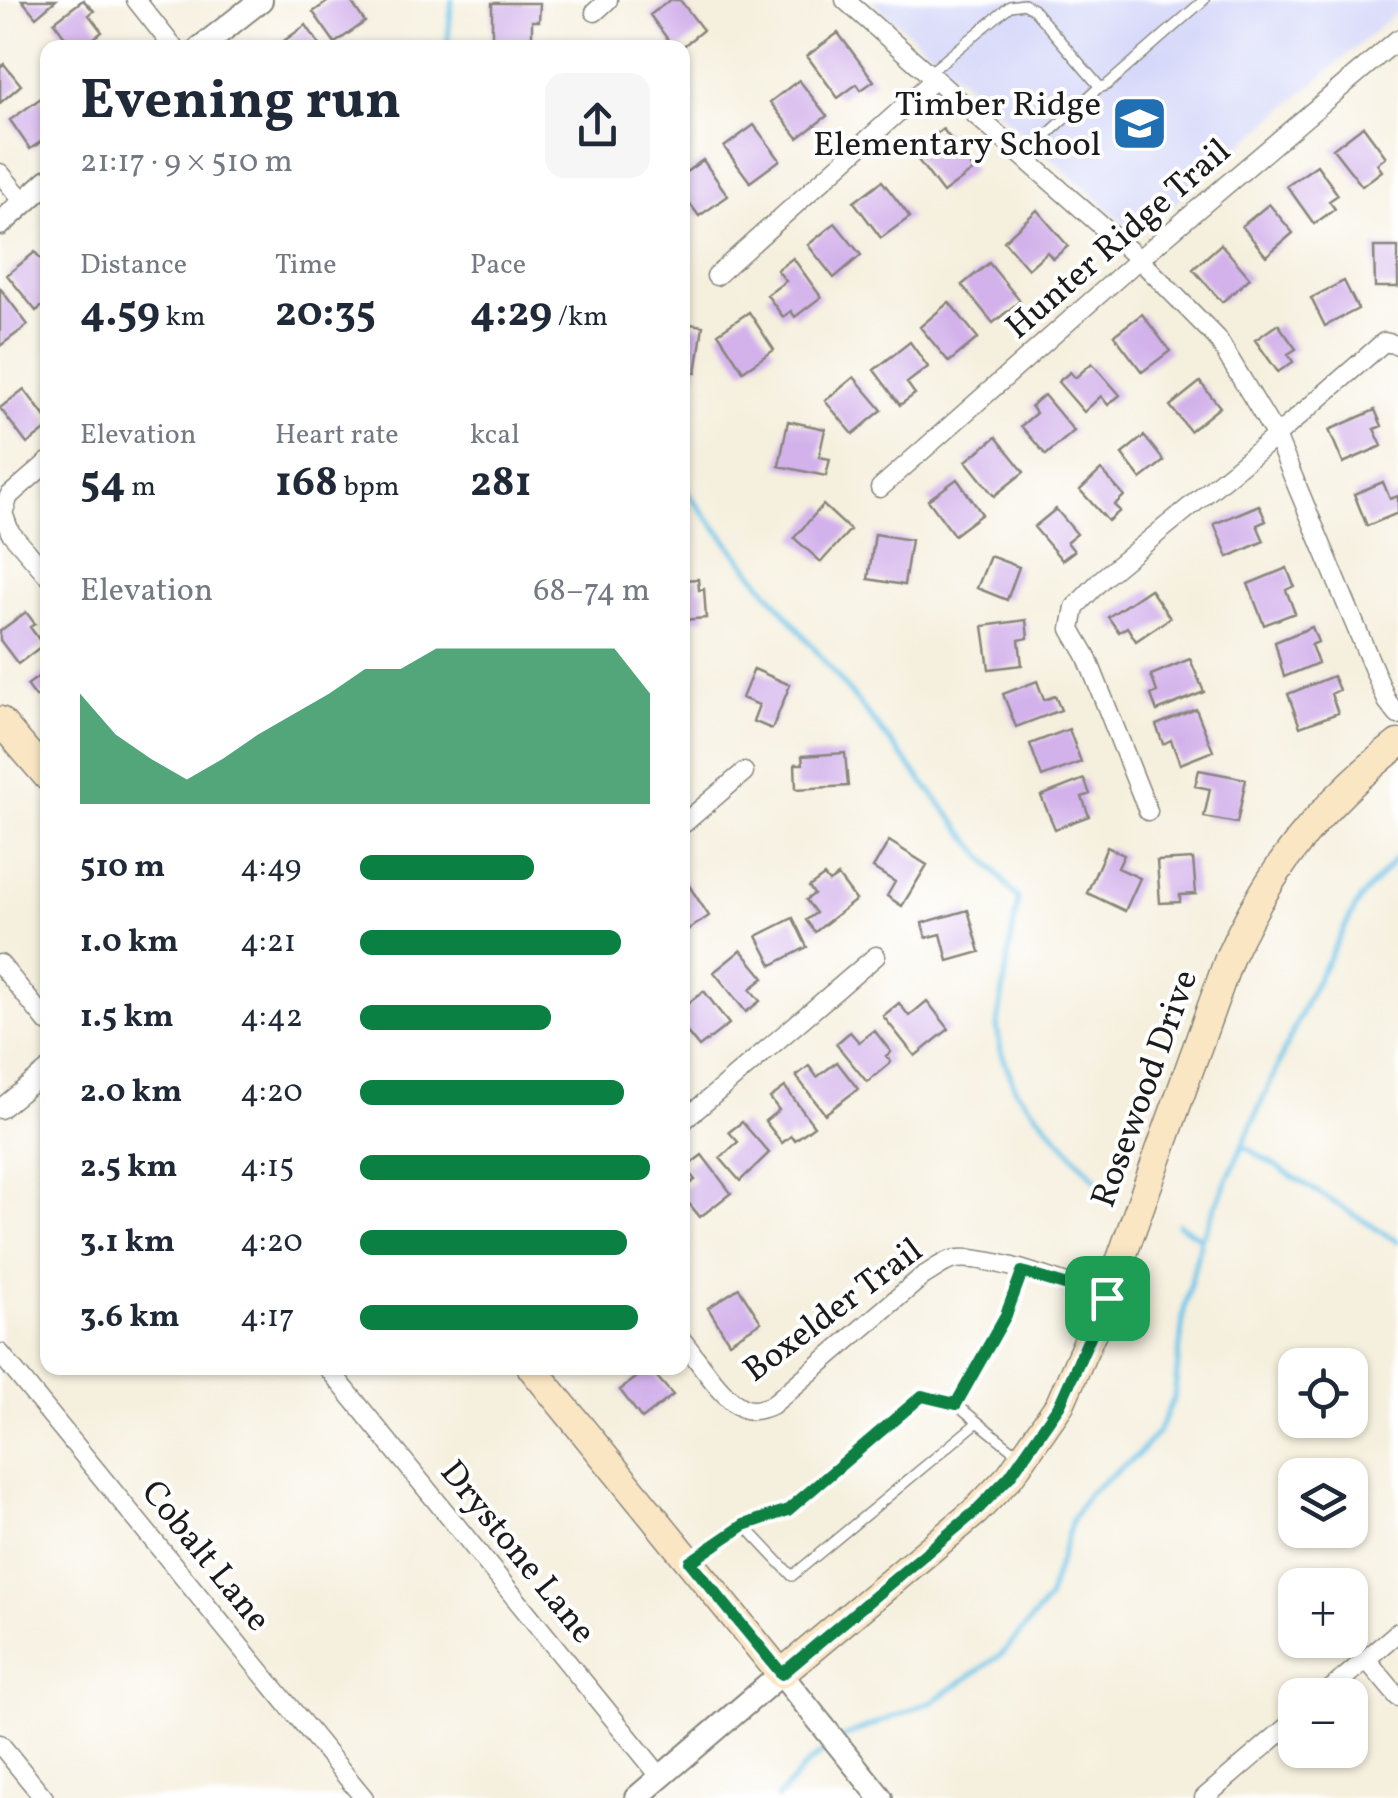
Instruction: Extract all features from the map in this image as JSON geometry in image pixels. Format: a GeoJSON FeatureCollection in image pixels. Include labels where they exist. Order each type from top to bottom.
{"type":"FeatureCollection","features":[{"type":"Feature","properties":{"kind":"main road"},"geometry":{"type":"LineString","coordinates":[[0,721],[40,768]]}},
{"type":"Feature","properties":{"kind":"main road","name":"Rosewood Drive"},"geometry":{"type":"LineString","coordinates":[[782,1674],[976,1511],[1022,1458],[1060,1404],[1107,1298],[1230,956],[1252,908],[1320,813],[1398,744]]}},
{"type":"Feature","properties":{"kind":"main road"},"geometry":{"type":"LineString","coordinates":[[538,1375],[782,1674]]}},
{"type":"Feature","properties":{"kind":"street"},"geometry":{"type":"LineString","coordinates":[[136,0],[168,40]]}},
{"type":"Feature","properties":{"kind":"street"},"geometry":{"type":"LineString","coordinates":[[210,40],[260,0]]}},
{"type":"Feature","properties":{"kind":"street"},"geometry":{"type":"LineString","coordinates":[[850,1],[1139,260],[1217,338],[1276,436],[1387,701],[1398,715]]}},
{"type":"Feature","properties":{"kind":"street","name":"Hunter Ridge Trail"},"geometry":{"type":"LineString","coordinates":[[880,488],[1139,260],[1398,40]]}},
{"type":"Feature","properties":{"kind":"street"},"geometry":{"type":"LineString","coordinates":[[716,276],[932,76]]}},
{"type":"Feature","properties":{"kind":"street"},"geometry":{"type":"LineString","coordinates":[[0,172],[24,202]]}},
{"type":"Feature","properties":{"kind":"street"},"geometry":{"type":"LineString","coordinates":[[0,224],[40,189]]}},
{"type":"Feature","properties":{"kind":"street"},"geometry":{"type":"LineString","coordinates":[[1148,811],[1086,654],[1071,629],[1075,606],[1103,578],[1384,342],[1398,345]]}},
{"type":"Feature","properties":{"kind":"street"},"geometry":{"type":"LineString","coordinates":[[40,469],[9,496],[3,513],[10,532],[40,567]]}},
{"type":"Feature","properties":{"kind":"street"},"geometry":{"type":"LineString","coordinates":[[690,818],[744,772]]}},
{"type":"Feature","properties":{"kind":"street"},"geometry":{"type":"LineString","coordinates":[[690,1115],[876,956]]}},
{"type":"Feature","properties":{"kind":"street"},"geometry":{"type":"LineString","coordinates":[[0,964],[40,1013]]}},
{"type":"Feature","properties":{"kind":"street"},"geometry":{"type":"LineString","coordinates":[[0,1109],[40,1076]]}},
{"type":"Feature","properties":{"kind":"street","name":"Boxelder Trail"},"geometry":{"type":"LineString","coordinates":[[690,1350],[730,1398],[743,1408],[758,1410],[772,1405],[923,1276],[950,1260],[972,1258],[1107,1298]]}},
{"type":"Feature","properties":{"kind":"street","name":"Cobalt Lane"},"geometry":{"type":"LineString","coordinates":[[0,1353],[364,1798]]}},
{"type":"Feature","properties":{"kind":"street","name":"Drystone Lane"},"geometry":{"type":"LineString","coordinates":[[334,1375],[660,1776]]}},
{"type":"Feature","properties":{"kind":"street"},"geometry":{"type":"LineString","coordinates":[[1344,1678],[1398,1632]]}},
{"type":"Feature","properties":{"kind":"street"},"geometry":{"type":"LineString","coordinates":[[1366,1660],[1398,1697]]}},
{"type":"Feature","properties":{"kind":"street"},"geometry":{"type":"LineString","coordinates":[[782,1674],[874,1789]]}},
{"type":"Feature","properties":{"kind":"street","name":"Rosewood Drive"},"geometry":{"type":"LineString","coordinates":[[636,1798],[782,1674]]}},
{"type":"Feature","properties":{"kind":"street"},"geometry":{"type":"LineString","coordinates":[[1204,1798],[1278,1735]]}},
{"type":"Feature","properties":{"kind":"street"},"geometry":{"type":"LineString","coordinates":[[0,1744],[44,1798]]}},
{"type":"Feature","properties":{"kind":"lane"},"geometry":{"type":"LineString","coordinates":[[1024,157],[1204,0]]}},
{"type":"Feature","properties":{"kind":"lane"},"geometry":{"type":"LineString","coordinates":[[932,76],[1010,6],[1024,4],[1033,9],[1100,87]]}},
{"type":"Feature","properties":{"kind":"lane"},"geometry":{"type":"LineString","coordinates":[[956,1404],[1006,1315],[1022,1272]]}},
{"type":"Feature","properties":{"kind":"lane"},"geometry":{"type":"LineString","coordinates":[[690,1562],[744,1525],[788,1510],[922,1396],[956,1404],[1022,1458]]}},
{"type":"Feature","properties":{"kind":"lane"},"geometry":{"type":"LineString","coordinates":[[744,1525],[792,1576],[978,1422]]}},
{"type":"Feature","properties":{"kind":"shaded area","name":"Timber Ridge Elementary School"},"geometry":{"type":"Polygon","coordinates":[[[871,0],[1398,0],[1398,11],[1138,235],[871,0]]]}},
{"type":"Feature","properties":{"kind":"building"},"geometry":{"type":"Polygon","coordinates":[[[22,0],[56,0],[36,17],[22,0]]]}},
{"type":"Feature","properties":{"kind":"building"},"geometry":{"type":"Polygon","coordinates":[[[83,0],[94,11],[89,15],[102,32],[92,40],[67,40],[54,22],[83,0]]]}},
{"type":"Feature","properties":{"kind":"building"},"geometry":{"type":"Polygon","coordinates":[[[330,0],[350,0],[365,22],[339,40],[333,40],[313,12],[330,0]]]}},
{"type":"Feature","properties":{"kind":"building"},"geometry":{"type":"Polygon","coordinates":[[[670,0],[680,0],[703,30],[690,41],[668,40],[650,15],[670,0]]]}},
{"type":"Feature","properties":{"kind":"building"},"geometry":{"type":"Polygon","coordinates":[[[492,3],[540,3],[539,21],[532,21],[532,40],[492,39],[492,3]]]}},
{"type":"Feature","properties":{"kind":"building"},"geometry":{"type":"Polygon","coordinates":[[[306,25],[316,40],[285,40],[306,25]]]}},
{"type":"Feature","properties":{"kind":"building"},"geometry":{"type":"Polygon","coordinates":[[[838,33],[874,81],[861,90],[857,84],[838,98],[807,56],[838,33]]]}},
{"type":"Feature","properties":{"kind":"building"},"geometry":{"type":"Polygon","coordinates":[[[4,64],[21,85],[0,103],[0,67],[4,64]]]}},
{"type":"Feature","properties":{"kind":"building"},"geometry":{"type":"Polygon","coordinates":[[[799,80],[827,116],[798,138],[770,102],[799,80]]]}},
{"type":"Feature","properties":{"kind":"building"},"geometry":{"type":"Polygon","coordinates":[[[40,99],[40,142],[30,149],[10,120],[40,99]]]}},
{"type":"Feature","properties":{"kind":"building"},"geometry":{"type":"Polygon","coordinates":[[[754,125],[780,160],[750,182],[724,147],[754,125]]]}},
{"type":"Feature","properties":{"kind":"building"},"geometry":{"type":"Polygon","coordinates":[[[1363,126],[1386,157],[1377,164],[1382,171],[1362,186],[1333,149],[1363,126]]]}},
{"type":"Feature","properties":{"kind":"building"},"geometry":{"type":"Polygon","coordinates":[[[943,129],[974,170],[943,193],[912,152],[943,129]]]}},
{"type":"Feature","properties":{"kind":"building"},"geometry":{"type":"Polygon","coordinates":[[[703,160],[728,196],[699,216],[690,204],[690,169],[703,160]]]}},
{"type":"Feature","properties":{"kind":"building"},"geometry":{"type":"Polygon","coordinates":[[[1317,165],[1338,195],[1329,201],[1335,209],[1314,224],[1287,186],[1317,165]]]}},
{"type":"Feature","properties":{"kind":"building"},"geometry":{"type":"Polygon","coordinates":[[[882,181],[910,217],[881,238],[854,202],[882,181]]]}},
{"type":"Feature","properties":{"kind":"building"},"geometry":{"type":"Polygon","coordinates":[[[1269,204],[1293,233],[1266,256],[1242,226],[1269,204]]]}},
{"type":"Feature","properties":{"kind":"building"},"geometry":{"type":"Polygon","coordinates":[[[1037,210],[1068,246],[1053,259],[1047,252],[1028,269],[1004,241],[1037,210]]]}},
{"type":"Feature","properties":{"kind":"building"},"geometry":{"type":"Polygon","coordinates":[[[835,223],[861,255],[834,278],[808,245],[835,223]]]}},
{"type":"Feature","properties":{"kind":"building"},"geometry":{"type":"Polygon","coordinates":[[[1221,244],[1250,278],[1222,302],[1193,269],[1221,244]]]}},
{"type":"Feature","properties":{"kind":"building"},"geometry":{"type":"Polygon","coordinates":[[[1374,247],[1398,247],[1398,287],[1375,287],[1374,247]]]}},
{"type":"Feature","properties":{"kind":"building"},"geometry":{"type":"Polygon","coordinates":[[[35,252],[40,258],[40,308],[36,311],[7,275],[35,252]]]}},
{"type":"Feature","properties":{"kind":"building"},"geometry":{"type":"Polygon","coordinates":[[[793,258],[821,297],[795,317],[791,311],[783,317],[767,295],[786,281],[777,270],[793,258]]]}},
{"type":"Feature","properties":{"kind":"building"},"geometry":{"type":"Polygon","coordinates":[[[989,263],[1020,301],[993,323],[962,285],[989,263]]]}},
{"type":"Feature","properties":{"kind":"building"},"geometry":{"type":"Polygon","coordinates":[[[1344,281],[1358,309],[1325,326],[1311,298],[1344,281]]]}},
{"type":"Feature","properties":{"kind":"building"},"geometry":{"type":"Polygon","coordinates":[[[0,288],[28,325],[0,346],[0,288]]]}},
{"type":"Feature","properties":{"kind":"building"},"geometry":{"type":"Polygon","coordinates":[[[949,302],[978,338],[949,362],[920,327],[949,302]]]}},
{"type":"Feature","properties":{"kind":"building"},"geometry":{"type":"Polygon","coordinates":[[[749,312],[774,350],[743,371],[718,333],[749,312]]]}},
{"type":"Feature","properties":{"kind":"building"},"geometry":{"type":"Polygon","coordinates":[[[1142,314],[1170,351],[1142,372],[1114,335],[1142,314]]]}},
{"type":"Feature","properties":{"kind":"building"},"geometry":{"type":"Polygon","coordinates":[[[690,324],[703,326],[696,373],[690,373],[690,324]]]}},
{"type":"Feature","properties":{"kind":"building"},"geometry":{"type":"Polygon","coordinates":[[[1278,324],[1296,349],[1288,354],[1293,362],[1278,372],[1255,340],[1278,324]]]}},
{"type":"Feature","properties":{"kind":"building"},"geometry":{"type":"Polygon","coordinates":[[[910,342],[928,367],[907,383],[915,394],[900,405],[874,370],[910,342]]]}},
{"type":"Feature","properties":{"kind":"building"},"geometry":{"type":"Polygon","coordinates":[[[1092,363],[1120,395],[1108,405],[1101,396],[1084,412],[1058,382],[1070,372],[1075,378],[1092,363]]]}},
{"type":"Feature","properties":{"kind":"building"},"geometry":{"type":"Polygon","coordinates":[[[854,377],[882,410],[853,434],[825,401],[854,377]]]}},
{"type":"Feature","properties":{"kind":"building"},"geometry":{"type":"Polygon","coordinates":[[[1200,382],[1220,407],[1190,431],[1170,406],[1200,382]]]}},
{"type":"Feature","properties":{"kind":"building"},"geometry":{"type":"Polygon","coordinates":[[[24,389],[40,410],[40,434],[27,444],[0,408],[24,389]]]}},
{"type":"Feature","properties":{"kind":"building"},"geometry":{"type":"Polygon","coordinates":[[[1044,395],[1074,431],[1046,455],[1021,426],[1036,413],[1031,406],[1044,395]]]}},
{"type":"Feature","properties":{"kind":"building"},"geometry":{"type":"Polygon","coordinates":[[[1375,410],[1382,426],[1374,429],[1382,446],[1343,463],[1329,430],[1375,410]]]}},
{"type":"Feature","properties":{"kind":"building"},"geometry":{"type":"Polygon","coordinates":[[[788,421],[825,429],[819,457],[830,459],[826,476],[779,466],[788,421]]]}},
{"type":"Feature","properties":{"kind":"building"},"geometry":{"type":"Polygon","coordinates":[[[1144,436],[1164,461],[1141,479],[1122,454],[1144,436]]]}},
{"type":"Feature","properties":{"kind":"building"},"geometry":{"type":"Polygon","coordinates":[[[996,437],[1024,472],[994,496],[966,461],[996,437]]]}},
{"type":"Feature","properties":{"kind":"building"},"geometry":{"type":"Polygon","coordinates":[[[1101,470],[1124,496],[1114,505],[1120,511],[1108,521],[1080,490],[1101,470]]]}},
{"type":"Feature","properties":{"kind":"building"},"geometry":{"type":"Polygon","coordinates":[[[957,479],[982,514],[954,535],[928,500],[957,479]]]}},
{"type":"Feature","properties":{"kind":"building"},"geometry":{"type":"Polygon","coordinates":[[[1383,482],[1390,499],[1398,496],[1398,513],[1367,526],[1354,494],[1383,482]]]}},
{"type":"Feature","properties":{"kind":"building"},"geometry":{"type":"Polygon","coordinates":[[[823,505],[850,530],[821,562],[794,538],[823,505]]]}},
{"type":"Feature","properties":{"kind":"building"},"geometry":{"type":"Polygon","coordinates":[[[1259,505],[1266,521],[1257,525],[1264,541],[1228,557],[1214,524],[1259,505]]]}},
{"type":"Feature","properties":{"kind":"building"},"geometry":{"type":"Polygon","coordinates":[[[1056,509],[1077,534],[1067,542],[1074,551],[1062,560],[1034,527],[1056,509]]]}},
{"type":"Feature","properties":{"kind":"building"},"geometry":{"type":"Polygon","coordinates":[[[875,534],[911,540],[904,585],[868,579],[875,534]]]}},
{"type":"Feature","properties":{"kind":"building"},"geometry":{"type":"Polygon","coordinates":[[[990,556],[1019,567],[1007,600],[977,588],[990,556]]]}},
{"type":"Feature","properties":{"kind":"building"},"geometry":{"type":"Polygon","coordinates":[[[1287,568],[1294,586],[1286,590],[1295,613],[1264,625],[1248,584],[1287,568]]]}},
{"type":"Feature","properties":{"kind":"building"},"geometry":{"type":"Polygon","coordinates":[[[698,579],[699,590],[704,589],[706,618],[690,619],[690,580],[698,579]]]}},
{"type":"Feature","properties":{"kind":"building"},"geometry":{"type":"Polygon","coordinates":[[[1150,589],[1170,618],[1136,641],[1127,627],[1119,632],[1108,617],[1150,589]]]}},
{"type":"Feature","properties":{"kind":"building"},"geometry":{"type":"Polygon","coordinates":[[[26,612],[35,624],[30,627],[40,647],[18,664],[0,640],[0,631],[26,612]]]}},
{"type":"Feature","properties":{"kind":"building"},"geometry":{"type":"Polygon","coordinates":[[[1026,620],[1028,638],[1019,640],[1022,665],[989,669],[983,626],[1026,620]]]}},
{"type":"Feature","properties":{"kind":"building"},"geometry":{"type":"Polygon","coordinates":[[[1312,627],[1318,642],[1311,645],[1318,663],[1284,677],[1275,642],[1312,627]]]}},
{"type":"Feature","properties":{"kind":"building"},"geometry":{"type":"Polygon","coordinates":[[[1190,659],[1204,692],[1157,711],[1151,695],[1157,692],[1151,675],[1190,659]]]}},
{"type":"Feature","properties":{"kind":"building"},"geometry":{"type":"Polygon","coordinates":[[[754,669],[790,685],[772,729],[753,721],[759,705],[742,698],[754,669]]]}},
{"type":"Feature","properties":{"kind":"building"},"geometry":{"type":"Polygon","coordinates":[[[40,676],[40,694],[36,697],[27,685],[40,676]]]}},
{"type":"Feature","properties":{"kind":"building"},"geometry":{"type":"Polygon","coordinates":[[[1333,676],[1339,690],[1331,694],[1338,713],[1300,727],[1288,694],[1333,676]]]}},
{"type":"Feature","properties":{"kind":"building"},"geometry":{"type":"Polygon","coordinates":[[[1037,681],[1044,700],[1055,696],[1061,710],[1016,727],[1003,694],[1037,681]]]}},
{"type":"Feature","properties":{"kind":"building"},"geometry":{"type":"Polygon","coordinates":[[[1196,709],[1213,751],[1180,764],[1171,740],[1163,744],[1156,725],[1196,709]]]}},
{"type":"Feature","properties":{"kind":"building"},"geometry":{"type":"Polygon","coordinates":[[[1069,729],[1081,762],[1042,777],[1030,744],[1069,729]]]}},
{"type":"Feature","properties":{"kind":"building"},"geometry":{"type":"Polygon","coordinates":[[[845,753],[848,786],[796,789],[795,764],[803,764],[802,756],[845,753]]]}},
{"type":"Feature","properties":{"kind":"building"},"geometry":{"type":"Polygon","coordinates":[[[1199,770],[1246,779],[1237,823],[1204,817],[1210,789],[1195,786],[1199,770]]]}},
{"type":"Feature","properties":{"kind":"building"},"geometry":{"type":"Polygon","coordinates":[[[1084,779],[1090,794],[1082,797],[1089,816],[1055,829],[1041,796],[1084,779]]]}},
{"type":"Feature","properties":{"kind":"building"},"geometry":{"type":"Polygon","coordinates":[[[889,841],[927,865],[902,906],[887,896],[895,882],[873,868],[889,841]]]}},
{"type":"Feature","properties":{"kind":"building"},"geometry":{"type":"Polygon","coordinates":[[[1107,847],[1124,855],[1118,868],[1140,878],[1125,911],[1087,893],[1107,847]]]}},
{"type":"Feature","properties":{"kind":"building"},"geometry":{"type":"Polygon","coordinates":[[[1193,859],[1196,894],[1180,895],[1180,902],[1160,903],[1157,861],[1193,859]]]}},
{"type":"Feature","properties":{"kind":"building"},"geometry":{"type":"Polygon","coordinates":[[[824,876],[829,882],[838,876],[856,900],[815,932],[806,920],[816,913],[806,900],[814,894],[809,887],[824,876]]]}},
{"type":"Feature","properties":{"kind":"building"},"geometry":{"type":"Polygon","coordinates":[[[690,887],[709,916],[690,929],[690,887]]]}},
{"type":"Feature","properties":{"kind":"building"},"geometry":{"type":"Polygon","coordinates":[[[968,910],[980,952],[948,961],[941,934],[926,938],[922,923],[968,910]]]}},
{"type":"Feature","properties":{"kind":"building"},"geometry":{"type":"Polygon","coordinates":[[[793,918],[807,947],[772,965],[757,936],[793,918]]]}},
{"type":"Feature","properties":{"kind":"building"},"geometry":{"type":"Polygon","coordinates":[[[741,950],[764,978],[750,989],[760,1001],[746,1012],[714,972],[741,950]]]}},
{"type":"Feature","properties":{"kind":"building"},"geometry":{"type":"Polygon","coordinates":[[[704,991],[729,1024],[699,1047],[690,1036],[690,1002],[704,991]]]}},
{"type":"Feature","properties":{"kind":"building"},"geometry":{"type":"Polygon","coordinates":[[[927,1001],[949,1029],[915,1056],[883,1016],[899,1003],[909,1016],[927,1001]]]}},
{"type":"Feature","properties":{"kind":"building"},"geometry":{"type":"Polygon","coordinates":[[[874,1030],[891,1052],[886,1056],[891,1062],[867,1082],[836,1044],[850,1032],[859,1042],[874,1030]]]}},
{"type":"Feature","properties":{"kind":"building"},"geometry":{"type":"Polygon","coordinates":[[[837,1062],[858,1089],[825,1114],[796,1076],[809,1066],[817,1077],[837,1062]]]}},
{"type":"Feature","properties":{"kind":"building"},"geometry":{"type":"Polygon","coordinates":[[[785,1087],[814,1126],[795,1140],[791,1136],[782,1143],[765,1121],[779,1110],[770,1098],[785,1087]]]}},
{"type":"Feature","properties":{"kind":"building"},"geometry":{"type":"Polygon","coordinates":[[[742,1122],[769,1153],[740,1181],[720,1158],[738,1142],[729,1132],[742,1122]]]}},
{"type":"Feature","properties":{"kind":"building"},"geometry":{"type":"Polygon","coordinates":[[[702,1155],[731,1193],[700,1217],[690,1205],[690,1183],[695,1180],[690,1164],[702,1155]]]}},
{"type":"Feature","properties":{"kind":"building"},"geometry":{"type":"Polygon","coordinates":[[[739,1288],[761,1322],[729,1342],[708,1308],[739,1288]]]}},
{"type":"Feature","properties":{"kind":"building"},"geometry":{"type":"Polygon","coordinates":[[[640,1375],[655,1375],[673,1395],[642,1419],[620,1390],[640,1375]]]}},
{"type":"Feature","properties":{"kind":"waterway"},"geometry":{"type":"LineString","coordinates":[[448,40],[452,0]]}},
{"type":"Feature","properties":{"kind":"waterway"},"geometry":{"type":"LineString","coordinates":[[690,496],[1018,899],[997,1027],[1001,1051],[1016,1090],[1107,1192]]}},
{"type":"Feature","properties":{"kind":"waterway"},"geometry":{"type":"LineString","coordinates":[[841,1738],[935,1700],[1002,1654],[1048,1600],[1072,1520],[1088,1494],[1138,1455],[1158,1432],[1174,1398],[1184,1311],[1201,1239],[1309,995],[1360,899],[1398,856]]}},
{"type":"Feature","properties":{"kind":"waterway"},"geometry":{"type":"LineString","coordinates":[[1242,1145],[1398,1242]]}},
{"type":"Feature","properties":{"kind":"waterway"},"geometry":{"type":"LineString","coordinates":[[1178,1224],[1201,1238]]}},
{"type":"Feature","properties":{"kind":"waterway"},"geometry":{"type":"LineString","coordinates":[[777,1798],[832,1745]]}},
{"type":"Feature","properties":{"kind":"place","name":"Timber Ridge Elementary School"},"geometry":{"type":"Point","coordinates":[1140,123]}},
{"type":"Feature","properties":{"kind":"route"},"geometry":{"type":"LineString","coordinates":[[1022,1272],[1107,1298],[1060,1404],[1010,1476],[976,1511],[782,1674],[690,1562],[744,1525],[788,1510],[922,1396],[956,1404],[1006,1315],[1022,1272]]}}]}
